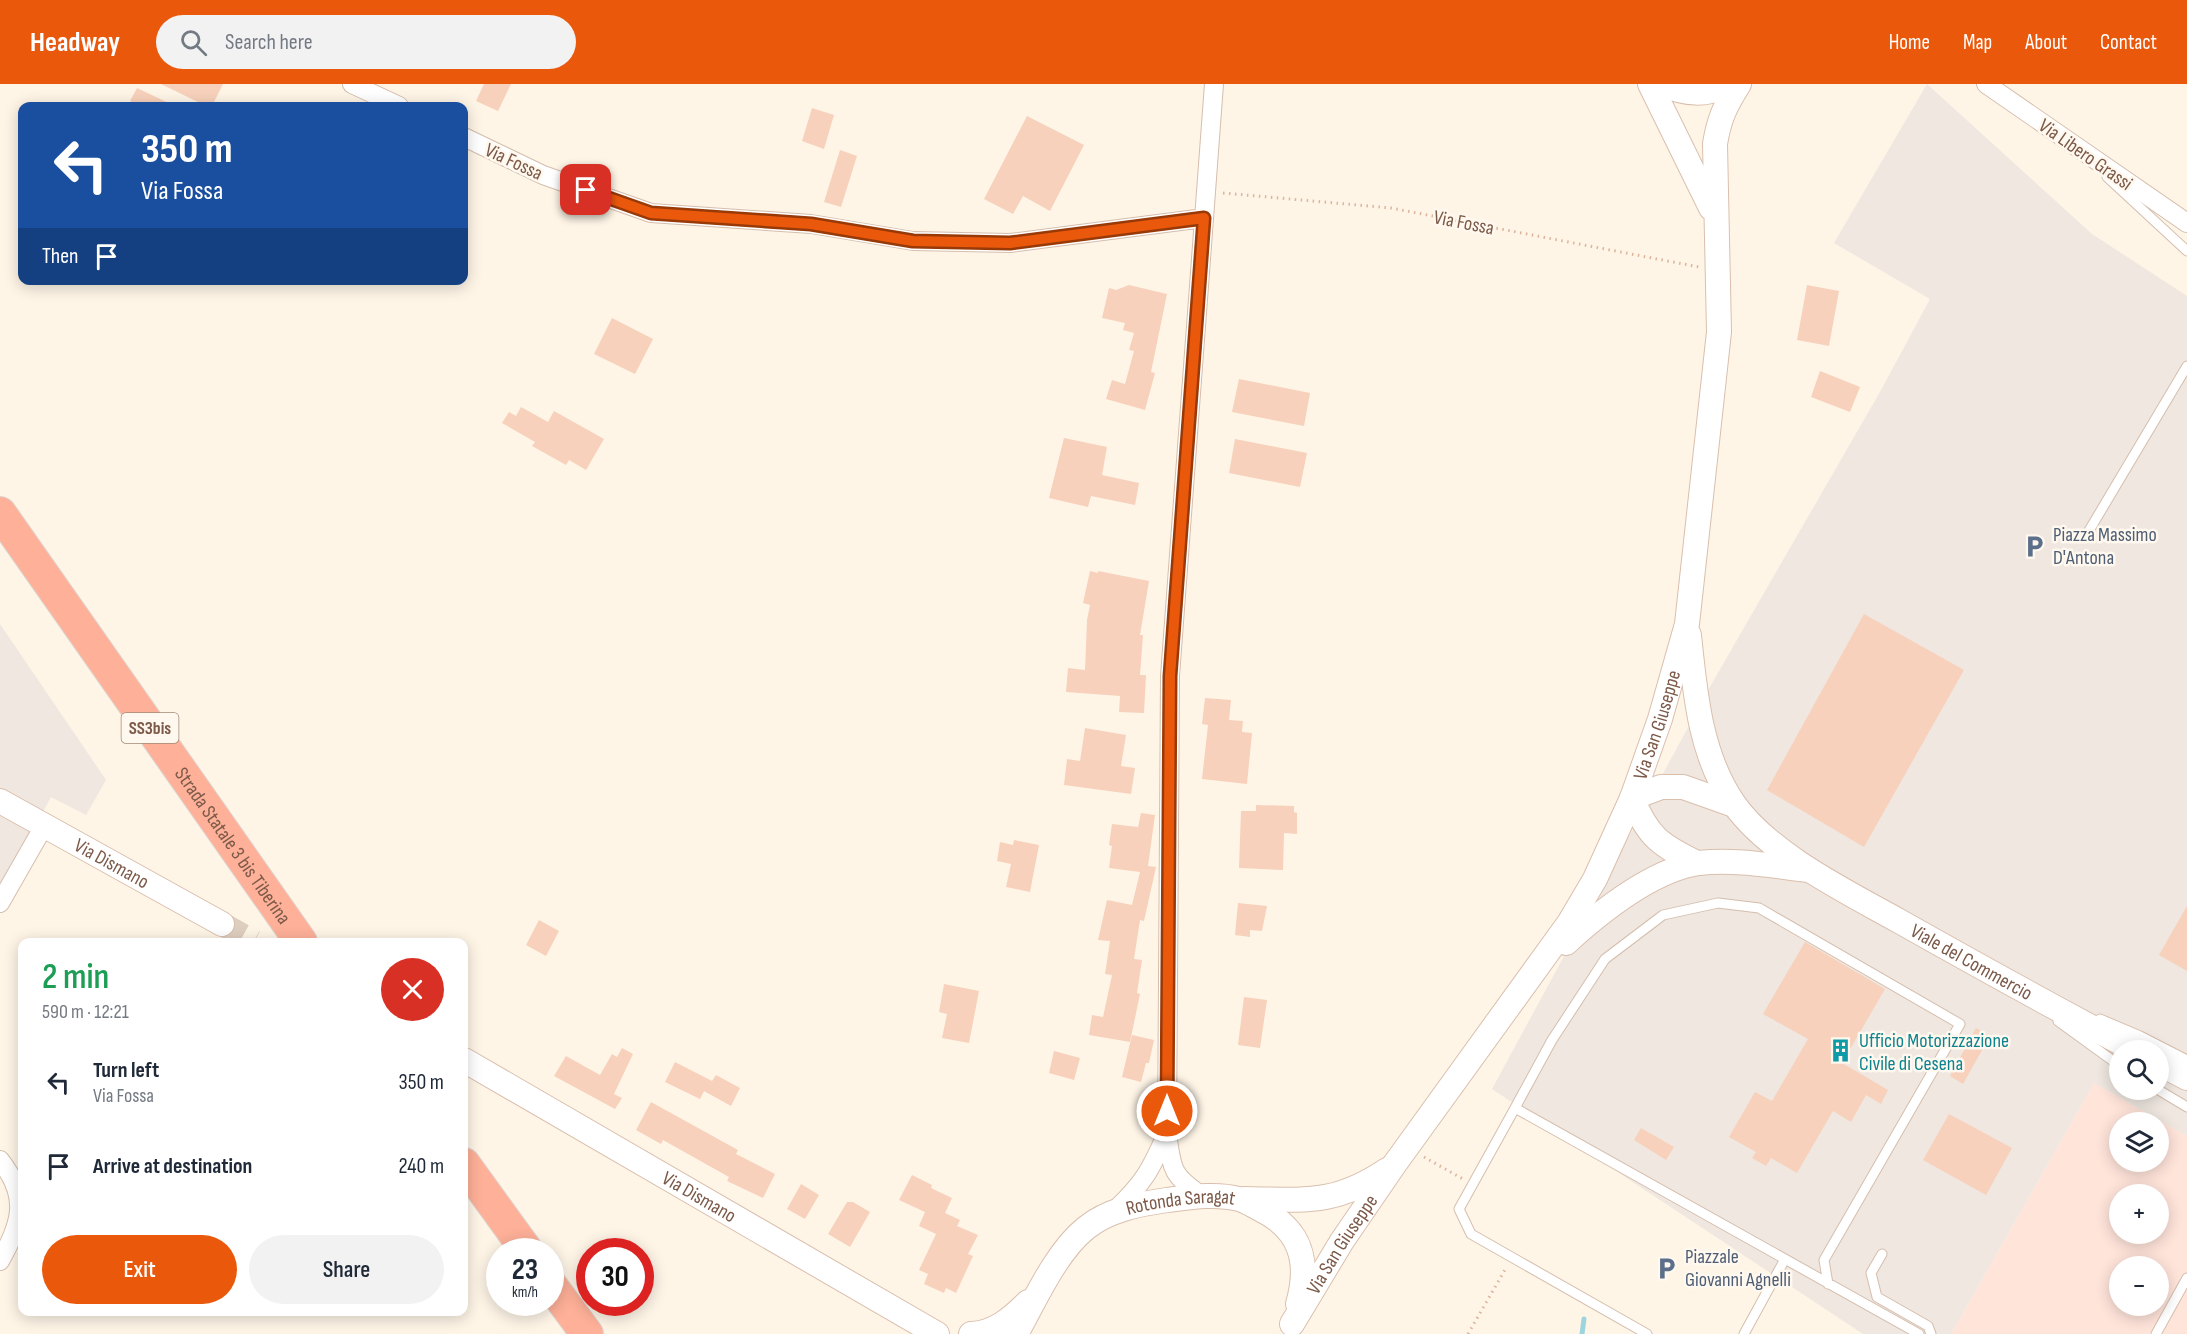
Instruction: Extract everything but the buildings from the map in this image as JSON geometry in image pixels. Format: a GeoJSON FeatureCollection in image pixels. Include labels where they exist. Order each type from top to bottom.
{"type":"FeatureCollection","features":[{"type":"Feature","properties":{"kind":"highway","name":"Strada Statale 3 bis Tiberina"},"geometry":{"type":"LineString","coordinates":[[0,513],[298,938]]}},
{"type":"Feature","properties":{"kind":"highway","name":"Strada Statale 3 bis Tiberina"},"geometry":{"type":"LineString","coordinates":[[0,546],[275,938]]}},
{"type":"Feature","properties":{"kind":"highway"},"geometry":{"type":"LineString","coordinates":[[468,1170],[518,1238]]}},
{"type":"Feature","properties":{"kind":"highway"},"geometry":{"type":"LineString","coordinates":[[468,1205],[492,1238]]}},
{"type":"Feature","properties":{"kind":"highway"},"geometry":{"type":"LineString","coordinates":[[564,1303],[587,1334]]}},
{"type":"Feature","properties":{"kind":"highway"},"geometry":{"type":"LineString","coordinates":[[548,1316],[561,1334]]}},
{"type":"Feature","properties":{"kind":"main road","name":"Via San Giuseppe"},"geometry":{"type":"LineString","coordinates":[[1650,84],[1715,216]]}},
{"type":"Feature","properties":{"kind":"main road"},"geometry":{"type":"LineString","coordinates":[[1660,84],[1684,93],[1719,90],[1730,84]]}},
{"type":"Feature","properties":{"kind":"main road","name":"Via San Giuseppe"},"geometry":{"type":"LineString","coordinates":[[1289,1329],[1342,1242],[1394,1165],[1569,923],[1595,879],[1632,798],[1660,719],[1688,624],[1719,332],[1715,144],[1718,121],[1740,84]]}},
{"type":"Feature","properties":{"kind":"main road","name":"Viale del Commercio"},"geometry":{"type":"LineString","coordinates":[[1688,624],[1702,730],[1716,773],[1734,805],[1766,837],[1809,870],[2000,979],[2115,1040]]}},
{"type":"Feature","properties":{"kind":"main road","name":"Viale del Commercio"},"geometry":{"type":"LineString","coordinates":[[1697,863],[1671,850],[1648,832],[1632,798],[1661,788],[1683,787],[1734,805]]}},
{"type":"Feature","properties":{"kind":"main road","name":"Via Dismano"},"geometry":{"type":"LineString","coordinates":[[0,801],[222,924]]}},
{"type":"Feature","properties":{"kind":"main road","name":"Viale del Commercio"},"geometry":{"type":"LineString","coordinates":[[1537,969],[1590,921],[1627,894],[1664,874],[1697,863],[1726,862],[1809,870]]}},
{"type":"Feature","properties":{"kind":"main road","name":"Via Dismano"},"geometry":{"type":"LineString","coordinates":[[468,1062],[942,1333]]}},
{"type":"Feature","properties":{"kind":"main road"},"geometry":{"type":"LineString","coordinates":[[2169,1069],[2187,1078]]}},
{"type":"Feature","properties":{"kind":"main road","name":"Via San Giuseppe"},"geometry":{"type":"LineString","coordinates":[[1240,1199],[1310,1200],[1344,1194],[1367,1183],[1394,1165]]}},
{"type":"Feature","properties":{"kind":"main road","name":"Rotonda Saragat"},"geometry":{"type":"LineString","coordinates":[[1016,1334],[1065,1251],[1087,1227],[1110,1214],[1149,1203],[1202,1196],[1240,1199],[1268,1212],[1294,1236],[1301,1251],[1304,1283],[1289,1329]]}},
{"type":"Feature","properties":{"kind":"main road"},"geometry":{"type":"LineString","coordinates":[[971,1334],[993,1330],[1016,1315],[1041,1290]]}},
{"type":"Feature","properties":{"kind":"street"},"geometry":{"type":"LineString","coordinates":[[352,84],[390,102]]}},
{"type":"Feature","properties":{"kind":"street"},"geometry":{"type":"LineString","coordinates":[[1202,1196],[1174,1173],[1167,1133],[1170,676],[1214,84]]}},
{"type":"Feature","properties":{"kind":"street","name":"Via Libero Grassi"},"geometry":{"type":"LineString","coordinates":[[1986,84],[2187,223]]}},
{"type":"Feature","properties":{"kind":"street","name":"Via Fossa"},"geometry":{"type":"LineString","coordinates":[[468,139],[543,176],[651,213],[811,224],[913,241],[1010,243],[1204,218]]}},
{"type":"Feature","properties":{"kind":"street"},"geometry":{"type":"LineString","coordinates":[[0,903],[44,826]]}},
{"type":"Feature","properties":{"kind":"street"},"geometry":{"type":"LineString","coordinates":[[1110,1214],[1136,1190],[1144,1179],[1167,1133]]}},
{"type":"Feature","properties":{"kind":"street"},"geometry":{"type":"LineString","coordinates":[[0,1160],[16,1184],[18,1198]]}},
{"type":"Feature","properties":{"kind":"street"},"geometry":{"type":"LineString","coordinates":[[0,1261],[14,1236],[18,1219]]}},
{"type":"Feature","properties":{"kind":"lane"},"geometry":{"type":"LineString","coordinates":[[2065,139],[2187,251]]}},
{"type":"Feature","properties":{"kind":"lane"},"geometry":{"type":"LineString","coordinates":[[2087,534],[2187,366]]}},
{"type":"Feature","properties":{"kind":"lane"},"geometry":{"type":"LineString","coordinates":[[1647,1334],[1471,1234],[1459,1209],[1552,1040],[1605,959],[1663,915],[1718,903],[1759,908],[1960,1024],[1824,1260],[1828,1284]]}},
{"type":"Feature","properties":{"kind":"lane"},"geometry":{"type":"LineString","coordinates":[[2000,979],[2140,1036],[2187,1060]]}},
{"type":"Feature","properties":{"kind":"lane"},"geometry":{"type":"LineString","coordinates":[[2000,979],[2109,1058]]}},
{"type":"Feature","properties":{"kind":"lane"},"geometry":{"type":"LineString","coordinates":[[2169,1096],[2187,1107]]}},
{"type":"Feature","properties":{"kind":"lane"},"geometry":{"type":"LineString","coordinates":[[1515,1108],[1919,1334]]}},
{"type":"Feature","properties":{"kind":"lane"},"geometry":{"type":"LineString","coordinates":[[1882,1254],[1871,1273],[1877,1297],[1928,1326],[1931,1334]]}},
{"type":"Feature","properties":{"kind":"lane"},"geometry":{"type":"LineString","coordinates":[[1744,1334],[1785,1259]]}},
{"type":"Feature","properties":{"kind":"lane"},"geometry":{"type":"LineString","coordinates":[[2156,1334],[2187,1278]]}},
{"type":"Feature","properties":{"kind":"path","name":"Via Fossa"},"geometry":{"type":"LineString","coordinates":[[1206,192],[1390,208],[1719,271]]}},
{"type":"Feature","properties":{"kind":"path"},"geometry":{"type":"LineString","coordinates":[[1468,1334],[1512,1258]]}},
{"type":"Feature","properties":{"kind":"shaded area"},"geometry":{"type":"Polygon","coordinates":[[[1927,84],[2092,234],[2187,296],[2187,1136],[2169,1126],[2169,1112],[2145,1112],[2124,1100],[2169,1100],[2169,1040],[2109,1040],[2109,1092],[2094,1083],[1951,1334],[1863,1334],[1492,1089],[1711,685],[1880,392],[1930,299],[1834,243],[1927,84]]]}},
{"type":"Feature","properties":{"kind":"shaded area"},"geometry":{"type":"Polygon","coordinates":[[[0,624],[106,780],[86,815],[51,797],[0,892],[0,624]]]}},
{"type":"Feature","properties":{"kind":"shaded area"},"geometry":{"type":"Polygon","coordinates":[[[2094,1083],[2109,1092],[2109,1100],[2124,1100],[2145,1112],[2109,1112],[2109,1172],[2169,1172],[2169,1126],[2187,1136],[2187,1334],[1951,1334],[2094,1083]]]}},
{"type":"Feature","properties":{"kind":"waterway"},"geometry":{"type":"LineString","coordinates":[[1582,1334],[1584,1319]]}},
{"type":"Feature","properties":{"kind":"tunnel"},"geometry":{"type":"LineString","coordinates":[[222,924],[247,938]]}},
{"type":"Feature","properties":{"kind":"place","name":"Piazza Massimo D'Antona"},"geometry":{"type":"Point","coordinates":[2035,546]}},
{"type":"Feature","properties":{"kind":"place","name":"Ufficio Motorizzazione Civile di Cesena"},"geometry":{"type":"Point","coordinates":[1841,1051]}},
{"type":"Feature","properties":{"kind":"place","name":"Piazzale Giovanni Agnelli"},"geometry":{"type":"Point","coordinates":[1667,1268]}},
{"type":"Feature","properties":{"kind":"route"},"geometry":{"type":"LineString","coordinates":[[586,190],[651,213],[811,224],[913,241],[1010,243],[1204,218],[1170,676],[1167,1111]]}}]}
